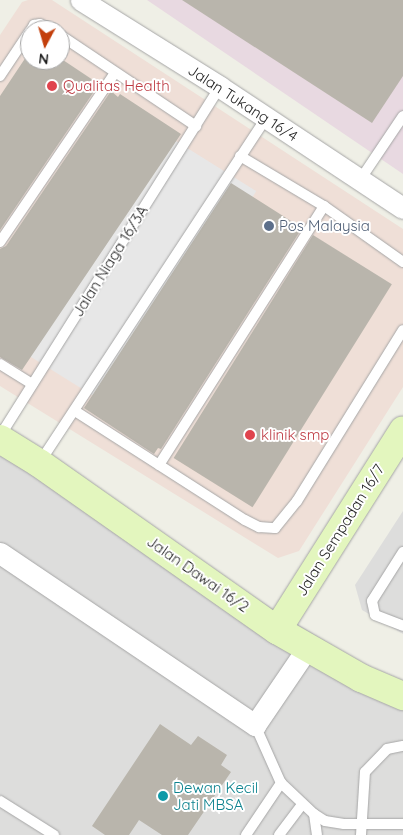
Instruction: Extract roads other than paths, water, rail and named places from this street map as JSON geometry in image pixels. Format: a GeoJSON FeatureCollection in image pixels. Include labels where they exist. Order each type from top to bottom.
{"type":"FeatureCollection","features":[{"type":"Feature","properties":{"kind":"street","name":"Jalan Tukang 16/4"},"geometry":{"type":"LineString","coordinates":[[81,0],[220,87],[403,208]]}},
{"type":"Feature","properties":{"kind":"street","name":"Jalan Sempadan 16/7"},"geometry":{"type":"LineString","coordinates":[[277,630],[403,431]]}},
{"type":"Feature","properties":{"kind":"street","name":"Jalan Dawai 16/2"},"geometry":{"type":"LineString","coordinates":[[0,437],[277,630],[361,678],[403,696]]}},
{"type":"Feature","properties":{"kind":"street"},"geometry":{"type":"LineString","coordinates":[[0,553],[255,726],[308,647]]}},
{"type":"Feature","properties":{"kind":"lane"},"geometry":{"type":"LineString","coordinates":[[70,42],[196,126]]}},
{"type":"Feature","properties":{"kind":"lane"},"geometry":{"type":"LineString","coordinates":[[0,76],[20,46]]}},
{"type":"Feature","properties":{"kind":"lane"},"geometry":{"type":"LineString","coordinates":[[0,242],[115,73]]}},
{"type":"Feature","properties":{"kind":"lane","name":"Jalan Niaga 16/3A"},"geometry":{"type":"LineString","coordinates":[[0,437],[220,87]]}},
{"type":"Feature","properties":{"kind":"lane"},"geometry":{"type":"LineString","coordinates":[[360,180],[403,116]]}},
{"type":"Feature","properties":{"kind":"lane"},"geometry":{"type":"LineString","coordinates":[[39,463],[266,118]]}},
{"type":"Feature","properties":{"kind":"lane"},"geometry":{"type":"LineString","coordinates":[[240,156],[324,206],[403,262]]}},
{"type":"Feature","properties":{"kind":"lane"},"geometry":{"type":"LineString","coordinates":[[159,465],[324,206]]}},
{"type":"Feature","properties":{"kind":"lane"},"geometry":{"type":"LineString","coordinates":[[74,411],[244,520],[260,527],[275,528],[297,501],[403,330]]}},
{"type":"Feature","properties":{"kind":"lane"},"geometry":{"type":"LineString","coordinates":[[0,364],[32,384]]}},
{"type":"Feature","properties":{"kind":"lane"},"geometry":{"type":"LineString","coordinates":[[403,552],[372,601],[375,615],[403,626]]}},
{"type":"Feature","properties":{"kind":"lane"},"geometry":{"type":"LineString","coordinates":[[255,726],[281,783],[302,805],[314,814],[325,821],[361,830],[403,824]]}},
{"type":"Feature","properties":{"kind":"lane"},"geometry":{"type":"LineString","coordinates":[[361,830],[365,772],[387,750],[403,746]]}},
{"type":"Feature","properties":{"kind":"lane"},"geometry":{"type":"LineString","coordinates":[[246,835],[281,783]]}},
{"type":"Feature","properties":{"kind":"lane"},"geometry":{"type":"LineString","coordinates":[[0,801],[54,835]]}},
{"type":"Feature","properties":{"kind":"lane"},"geometry":{"type":"LineString","coordinates":[[279,835],[302,805]]}},
{"type":"Feature","properties":{"kind":"lane"},"geometry":{"type":"LineString","coordinates":[[314,814],[317,835]]}},
{"type":"Feature","properties":{"kind":"place","name":"Qualitas Health"},"geometry":{"type":"Point","coordinates":[52,86]}},
{"type":"Feature","properties":{"kind":"place","name":"Pos Malaysia"},"geometry":{"type":"Point","coordinates":[269,226]}},
{"type":"Feature","properties":{"kind":"place","name":"klinik smp"},"geometry":{"type":"Point","coordinates":[250,435]}},
{"type":"Feature","properties":{"kind":"place","name":"Dewan Kecil Jati MBSA"},"geometry":{"type":"Point","coordinates":[163,796]}}]}
